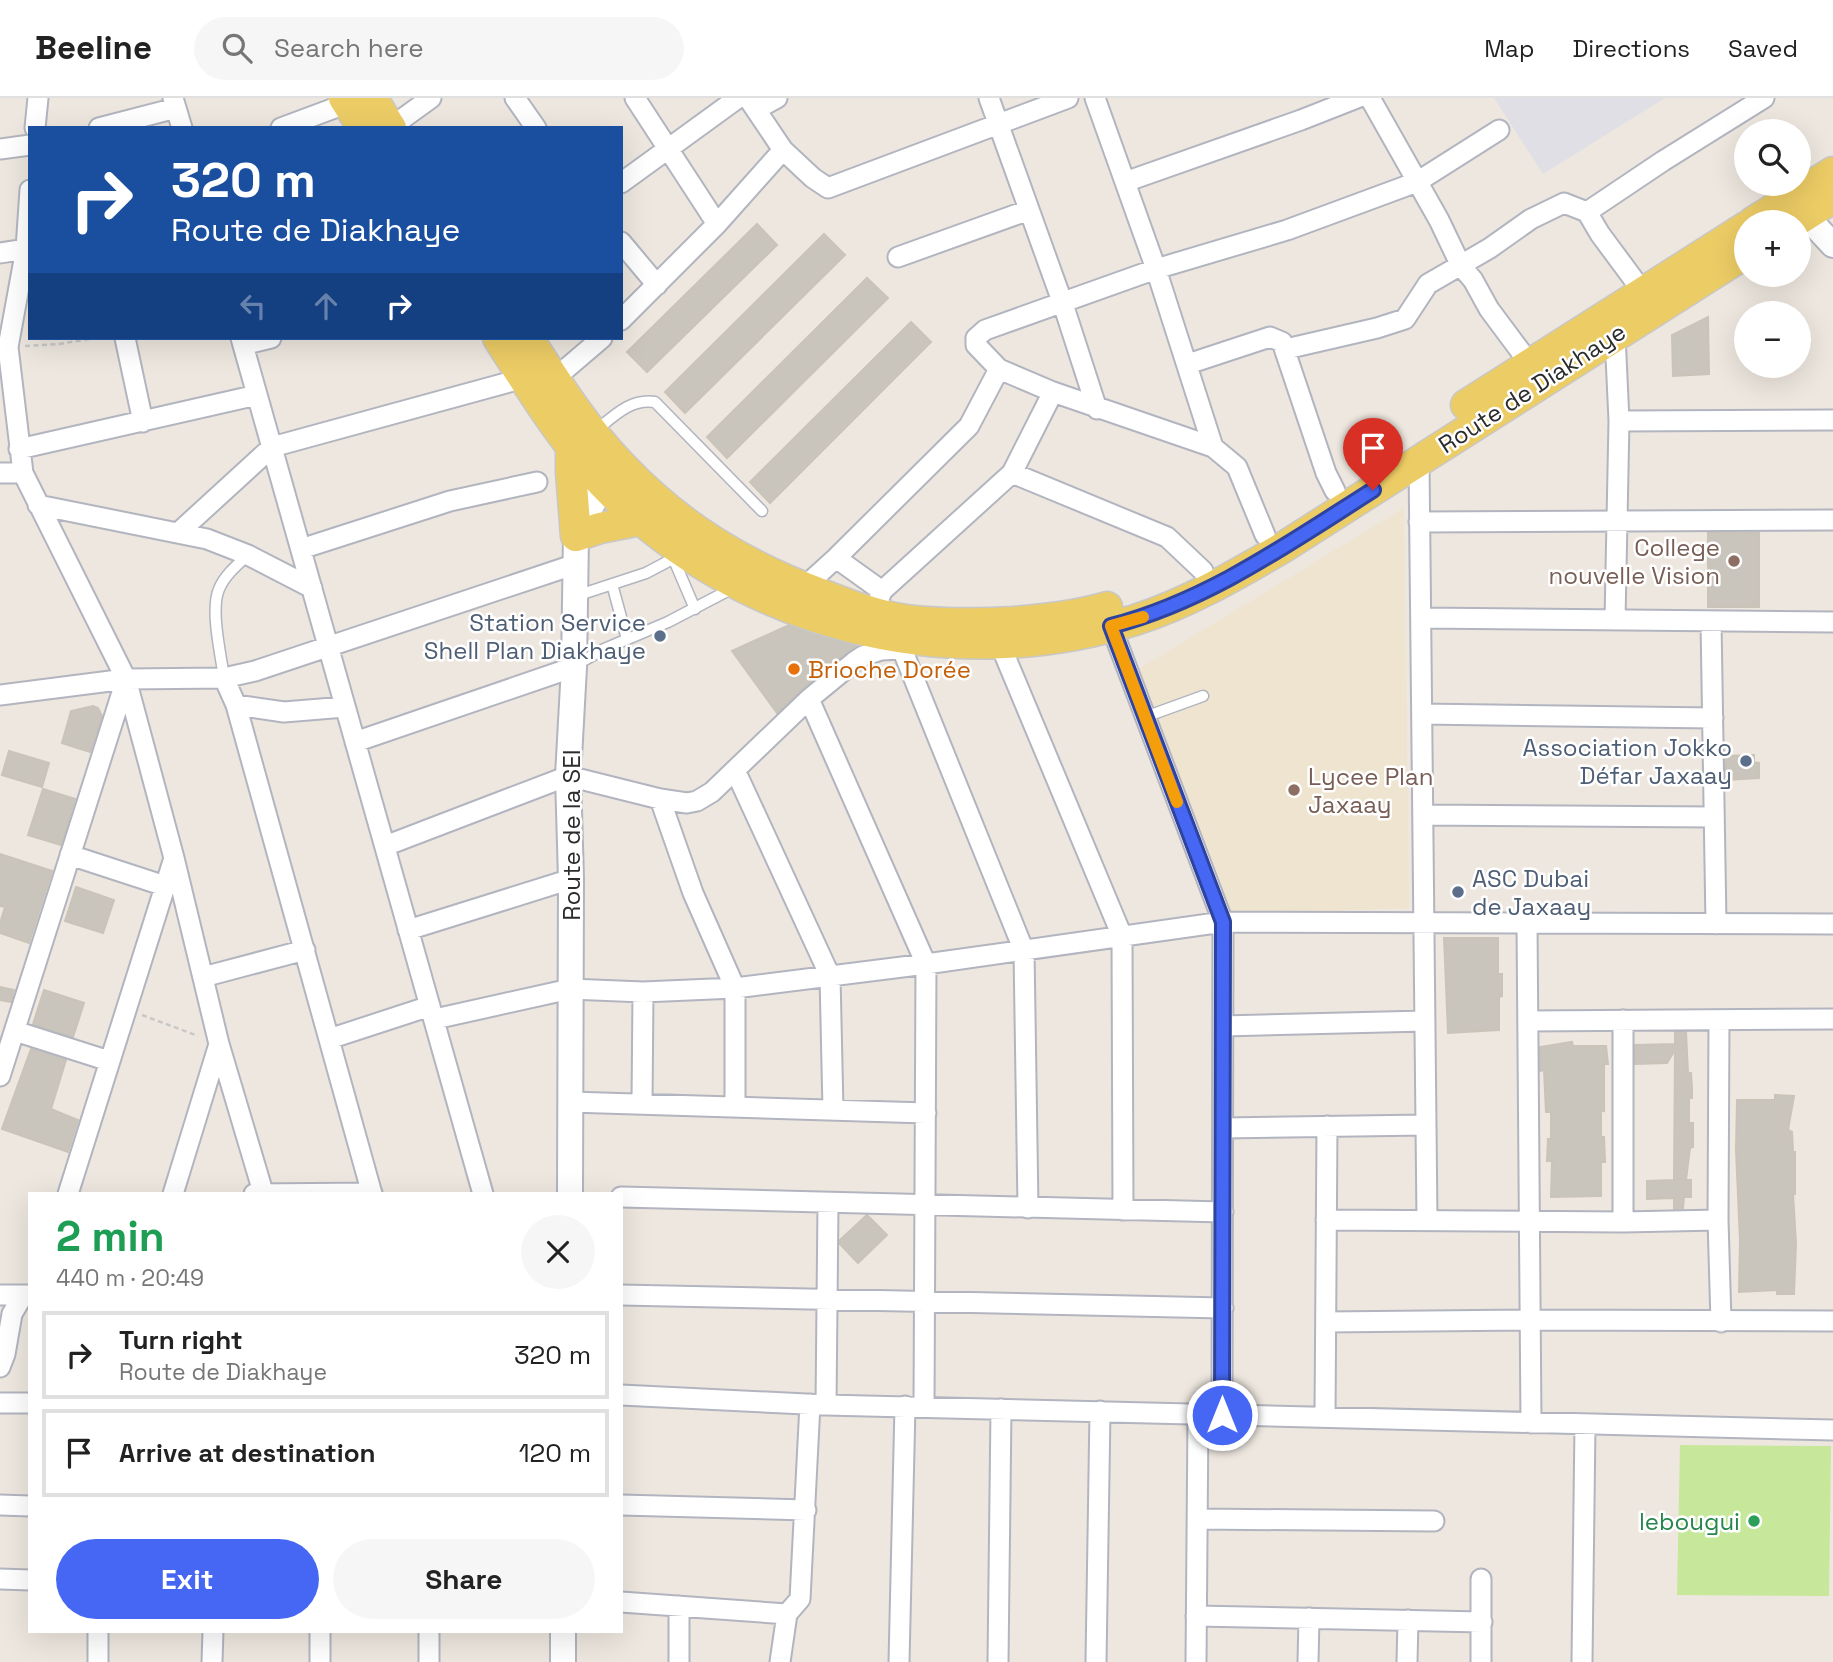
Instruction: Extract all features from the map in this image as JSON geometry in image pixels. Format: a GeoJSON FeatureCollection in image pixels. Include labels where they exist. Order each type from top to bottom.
{"type":"FeatureCollection","features":[{"type":"Feature","properties":{"kind":"main road"},"geometry":{"type":"LineString","coordinates":[[362,104],[389,126]]}},
{"type":"Feature","properties":{"kind":"main road"},"geometry":{"type":"LineString","coordinates":[[1799,210],[1833,172]]}},
{"type":"Feature","properties":{"kind":"main road"},"geometry":{"type":"LineString","coordinates":[[1801,210],[1833,198]]}},
{"type":"Feature","properties":{"kind":"main road","name":"Route de Diakhaye"},"geometry":{"type":"LineString","coordinates":[[612,474],[657,500],[719,546],[769,574],[803,588],[878,602],[933,622],[994,623],[1048,619],[1101,609],[1146,596],[1203,571],[1265,535],[1734,235]]}},
{"type":"Feature","properties":{"kind":"main road","name":"Route de Diakhaye"},"geometry":{"type":"LineString","coordinates":[[499,340],[524,378],[612,474],[641,520],[680,556],[805,615],[903,644],[1000,644],[1070,636],[1111,626],[1172,607],[1212,589],[1282,548],[1734,261]]}},
{"type":"Feature","properties":{"kind":"main road","name":"Route de Diakhaye"},"geometry":{"type":"LineString","coordinates":[[529,340],[554,379],[582,439]]}},
{"type":"Feature","properties":{"kind":"main road"},"geometry":{"type":"LineString","coordinates":[[576,550],[571,472],[582,439]]}},
{"type":"Feature","properties":{"kind":"main road"},"geometry":{"type":"LineString","coordinates":[[576,550],[600,528],[641,520]]}},
{"type":"Feature","properties":{"kind":"street"},"geometry":{"type":"LineString","coordinates":[[35,126],[38,98]]}},
{"type":"Feature","properties":{"kind":"street"},"geometry":{"type":"LineString","coordinates":[[394,126],[431,98]]}},
{"type":"Feature","properties":{"kind":"street"},"geometry":{"type":"LineString","coordinates":[[516,98],[536,126]]}},
{"type":"Feature","properties":{"kind":"street"},"geometry":{"type":"LineString","coordinates":[[635,98],[717,224]]}},
{"type":"Feature","properties":{"kind":"street"},"geometry":{"type":"LineString","coordinates":[[623,182],[737,98]]}},
{"type":"Feature","properties":{"kind":"street"},"geometry":{"type":"LineString","coordinates":[[777,98],[752,104],[783,150],[828,188],[1068,98]]}},
{"type":"Feature","properties":{"kind":"street"},"geometry":{"type":"LineString","coordinates":[[989,98],[1063,304],[1097,409]]}},
{"type":"Feature","properties":{"kind":"street"},"geometry":{"type":"LineString","coordinates":[[1095,98],[1156,269],[1213,447]]}},
{"type":"Feature","properties":{"kind":"street"},"geometry":{"type":"LineString","coordinates":[[1125,182],[1357,98]]}},
{"type":"Feature","properties":{"kind":"street"},"geometry":{"type":"LineString","coordinates":[[1370,98],[1461,266],[1530,364]]}},
{"type":"Feature","properties":{"kind":"street"},"geometry":{"type":"LineString","coordinates":[[1587,212],[1764,98]]}},
{"type":"Feature","properties":{"kind":"street"},"geometry":{"type":"LineString","coordinates":[[105,126],[175,103],[181,126]]}},
{"type":"Feature","properties":{"kind":"street"},"geometry":{"type":"LineString","coordinates":[[288,126],[362,104]]}},
{"type":"Feature","properties":{"kind":"street"},"geometry":{"type":"LineString","coordinates":[[1265,535],[1237,467],[1213,447],[1097,409],[999,369],[976,345],[978,335],[985,330],[1156,269],[1287,230],[1417,182],[1499,130]]}},
{"type":"Feature","properties":{"kind":"street"},"geometry":{"type":"LineString","coordinates":[[0,149],[28,145]]}},
{"type":"Feature","properties":{"kind":"street"},"geometry":{"type":"LineString","coordinates":[[623,318],[717,224],[783,150]]}},
{"type":"Feature","properties":{"kind":"street"},"geometry":{"type":"LineString","coordinates":[[1286,349],[1405,319],[1427,284],[1461,266],[1531,219],[1564,203],[1587,212],[1643,292]]}},
{"type":"Feature","properties":{"kind":"street"},"geometry":{"type":"LineString","coordinates":[[898,257],[1029,210]]}},
{"type":"Feature","properties":{"kind":"street"},"geometry":{"type":"LineString","coordinates":[[28,220],[26,249],[4,348],[23,473],[126,679],[258,1192]]}},
{"type":"Feature","properties":{"kind":"street"},"geometry":{"type":"LineString","coordinates":[[1811,224],[1833,245]]}},
{"type":"Feature","properties":{"kind":"street"},"geometry":{"type":"LineString","coordinates":[[623,244],[657,285]]}},
{"type":"Feature","properties":{"kind":"street"},"geometry":{"type":"LineString","coordinates":[[0,253],[26,249]]}},
{"type":"Feature","properties":{"kind":"street"},"geometry":{"type":"LineString","coordinates":[[1615,335],[1619,421],[1615,620]]}},
{"type":"Feature","properties":{"kind":"street"},"geometry":{"type":"LineString","coordinates":[[1188,364],[1270,337],[1282,342],[1326,473],[1335,491]]}},
{"type":"Feature","properties":{"kind":"street"},"geometry":{"type":"LineString","coordinates":[[125,340],[143,422]]}},
{"type":"Feature","properties":{"kind":"street"},"geometry":{"type":"LineString","coordinates":[[554,379],[600,340]]}},
{"type":"Feature","properties":{"kind":"street"},"geometry":{"type":"LineString","coordinates":[[242,341],[483,1192]]}},
{"type":"Feature","properties":{"kind":"street"},"geometry":{"type":"LineString","coordinates":[[803,588],[969,426],[999,369]]}},
{"type":"Feature","properties":{"kind":"street"},"geometry":{"type":"LineString","coordinates":[[178,533],[272,447],[524,378]]}},
{"type":"Feature","properties":{"kind":"street"},"geometry":{"type":"LineString","coordinates":[[836,558],[878,602],[1012,473],[1053,392]]}},
{"type":"Feature","properties":{"kind":"street"},"geometry":{"type":"LineString","coordinates":[[19,449],[257,395]]}},
{"type":"Feature","properties":{"kind":"street"},"geometry":{"type":"LineString","coordinates":[[1619,421],[1833,420]]}},
{"type":"Feature","properties":{"kind":"street"},"geometry":{"type":"LineString","coordinates":[[1419,461],[1427,1220]]}},
{"type":"Feature","properties":{"kind":"street"},"geometry":{"type":"LineString","coordinates":[[0,473],[23,473]]}},
{"type":"Feature","properties":{"kind":"street"},"geometry":{"type":"LineString","coordinates":[[1012,473],[1167,537],[1203,571]]}},
{"type":"Feature","properties":{"kind":"street","name":"Route de la SEI"},"geometry":{"type":"LineString","coordinates":[[570,1192],[572,879],[568,776],[574,667],[576,550],[612,474]]}},
{"type":"Feature","properties":{"kind":"street"},"geometry":{"type":"LineString","coordinates":[[301,549],[450,501],[537,482]]}},
{"type":"Feature","properties":{"kind":"street"},"geometry":{"type":"LineString","coordinates":[[38,505],[207,539],[248,555],[312,588]]}},
{"type":"Feature","properties":{"kind":"street"},"geometry":{"type":"LineString","coordinates":[[1419,523],[1833,520]]}},
{"type":"Feature","properties":{"kind":"street"},"geometry":{"type":"LineString","coordinates":[[1,699],[126,679],[224,678],[255,671],[328,647],[576,550]]}},
{"type":"Feature","properties":{"kind":"street"},"geometry":{"type":"LineString","coordinates":[[1421,618],[1833,622]]}},
{"type":"Feature","properties":{"kind":"street"},"geometry":{"type":"LineString","coordinates":[[1711,621],[1716,923]]}},
{"type":"Feature","properties":{"kind":"street"},"geometry":{"type":"LineString","coordinates":[[1111,626],[1223,922],[1222,1415]]}},
{"type":"Feature","properties":{"kind":"street"},"geometry":{"type":"LineString","coordinates":[[385,846],[568,776],[660,799],[687,803],[697,801],[712,792],[809,699],[863,656],[903,644],[1024,951],[1028,1208]]}},
{"type":"Feature","properties":{"kind":"street"},"geometry":{"type":"LineString","coordinates":[[1000,644],[1122,936],[1122,1210]]}},
{"type":"Feature","properties":{"kind":"street"},"geometry":{"type":"LineString","coordinates":[[355,742],[574,667]]}},
{"type":"Feature","properties":{"kind":"street"},"geometry":{"type":"LineString","coordinates":[[224,678],[236,705],[372,1192]]}},
{"type":"Feature","properties":{"kind":"street"},"geometry":{"type":"LineString","coordinates":[[1,1069],[126,679]]}},
{"type":"Feature","properties":{"kind":"street"},"geometry":{"type":"LineString","coordinates":[[809,699],[926,964],[924,1302],[914,1407],[899,1662]]}},
{"type":"Feature","properties":{"kind":"street"},"geometry":{"type":"LineString","coordinates":[[236,705],[284,712],[345,707]]}},
{"type":"Feature","properties":{"kind":"street"},"geometry":{"type":"LineString","coordinates":[[1422,714],[1713,718]]}},
{"type":"Feature","properties":{"kind":"street"},"geometry":{"type":"LineString","coordinates":[[735,770],[830,976],[832,1110]]}},
{"type":"Feature","properties":{"kind":"street"},"geometry":{"type":"LineString","coordinates":[[660,799],[693,893],[735,988],[735,1107]]}},
{"type":"Feature","properties":{"kind":"street"},"geometry":{"type":"LineString","coordinates":[[1423,815],[1714,817]]}},
{"type":"Feature","properties":{"kind":"street"},"geometry":{"type":"LineString","coordinates":[[70,855],[165,886]]}},
{"type":"Feature","properties":{"kind":"street"},"geometry":{"type":"LineString","coordinates":[[69,1192],[174,858]]}},
{"type":"Feature","properties":{"kind":"street"},"geometry":{"type":"LineString","coordinates":[[408,930],[572,879]]}},
{"type":"Feature","properties":{"kind":"street"},"geometry":{"type":"LineString","coordinates":[[330,1039],[433,1012],[570,989],[643,992],[735,988],[1223,922],[1833,924]]}},
{"type":"Feature","properties":{"kind":"street"},"geometry":{"type":"LineString","coordinates":[[1527,923],[1531,1423]]}},
{"type":"Feature","properties":{"kind":"street"},"geometry":{"type":"LineString","coordinates":[[203,977],[305,950]]}},
{"type":"Feature","properties":{"kind":"street"},"geometry":{"type":"LineString","coordinates":[[642,1104],[643,992]]}},
{"type":"Feature","properties":{"kind":"street"},"geometry":{"type":"LineString","coordinates":[[1528,1021],[1833,1019]]}},
{"type":"Feature","properties":{"kind":"street"},"geometry":{"type":"LineString","coordinates":[[1623,1020],[1623,1222]]}},
{"type":"Feature","properties":{"kind":"street"},"geometry":{"type":"LineString","coordinates":[[1718,1020],[1721,1322]]}},
{"type":"Feature","properties":{"kind":"street"},"geometry":{"type":"LineString","coordinates":[[1223,1026],[1425,1021]]}},
{"type":"Feature","properties":{"kind":"street"},"geometry":{"type":"LineString","coordinates":[[15,1031],[109,1061]]}},
{"type":"Feature","properties":{"kind":"street"},"geometry":{"type":"LineString","coordinates":[[174,1192],[219,1044]]}},
{"type":"Feature","properties":{"kind":"street"},"geometry":{"type":"LineString","coordinates":[[570,1102],[926,1113]]}},
{"type":"Feature","properties":{"kind":"street"},"geometry":{"type":"LineString","coordinates":[[1223,1128],[1426,1125]]}},
{"type":"Feature","properties":{"kind":"street"},"geometry":{"type":"LineString","coordinates":[[1325,1418],[1327,1126]]}},
{"type":"Feature","properties":{"kind":"street"},"geometry":{"type":"LineString","coordinates":[[623,1197],[1223,1212]]}},
{"type":"Feature","properties":{"kind":"street"},"geometry":{"type":"LineString","coordinates":[[780,1662],[787,1614],[800,1599],[827,1299],[828,1203]]}},
{"type":"Feature","properties":{"kind":"street"},"geometry":{"type":"LineString","coordinates":[[1326,1220],[1718,1220]]}},
{"type":"Feature","properties":{"kind":"street"},"geometry":{"type":"LineString","coordinates":[[0,1295],[26,1295]]}},
{"type":"Feature","properties":{"kind":"street"},"geometry":{"type":"LineString","coordinates":[[0,1367],[12,1314],[26,1295]]}},
{"type":"Feature","properties":{"kind":"street"},"geometry":{"type":"LineString","coordinates":[[623,1295],[1223,1308]]}},
{"type":"Feature","properties":{"kind":"street"},"geometry":{"type":"LineString","coordinates":[[1326,1322],[1833,1321]]}},
{"type":"Feature","properties":{"kind":"street"},"geometry":{"type":"LineString","coordinates":[[623,1395],[914,1407],[1833,1430]]}},
{"type":"Feature","properties":{"kind":"street"},"geometry":{"type":"LineString","coordinates":[[0,1403],[28,1403]]}},
{"type":"Feature","properties":{"kind":"street"},"geometry":{"type":"LineString","coordinates":[[998,1662],[1001,1409]]}},
{"type":"Feature","properties":{"kind":"street"},"geometry":{"type":"LineString","coordinates":[[1096,1662],[1100,1411]]}},
{"type":"Feature","properties":{"kind":"street"},"geometry":{"type":"LineString","coordinates":[[1196,1662],[1198,1414]]}},
{"type":"Feature","properties":{"kind":"street"},"geometry":{"type":"LineString","coordinates":[[1583,1662],[1585,1424]]}},
{"type":"Feature","properties":{"kind":"street"},"geometry":{"type":"LineString","coordinates":[[623,1504],[806,1510]]}},
{"type":"Feature","properties":{"kind":"street"},"geometry":{"type":"LineString","coordinates":[[0,1505],[28,1506]]}},
{"type":"Feature","properties":{"kind":"street"},"geometry":{"type":"LineString","coordinates":[[1198,1519],[1434,1521]]}},
{"type":"Feature","properties":{"kind":"street"},"geometry":{"type":"LineString","coordinates":[[0,1578],[28,1580]]}},
{"type":"Feature","properties":{"kind":"street"},"geometry":{"type":"LineString","coordinates":[[1481,1579],[1481,1662]]}},
{"type":"Feature","properties":{"kind":"street"},"geometry":{"type":"LineString","coordinates":[[623,1602],[787,1614]]}},
{"type":"Feature","properties":{"kind":"street"},"geometry":{"type":"LineString","coordinates":[[679,1606],[679,1662]]}},
{"type":"Feature","properties":{"kind":"street"},"geometry":{"type":"LineString","coordinates":[[1196,1616],[1482,1622]]}},
{"type":"Feature","properties":{"kind":"street"},"geometry":{"type":"LineString","coordinates":[[1308,1618],[1308,1662]]}},
{"type":"Feature","properties":{"kind":"street"},"geometry":{"type":"LineString","coordinates":[[1407,1662],[1408,1620]]}},
{"type":"Feature","properties":{"kind":"street"},"geometry":{"type":"LineString","coordinates":[[98,1633],[98,1662]]}},
{"type":"Feature","properties":{"kind":"street"},"geometry":{"type":"LineString","coordinates":[[212,1662],[213,1633]]}},
{"type":"Feature","properties":{"kind":"street"},"geometry":{"type":"LineString","coordinates":[[320,1633],[320,1662]]}},
{"type":"Feature","properties":{"kind":"street"},"geometry":{"type":"LineString","coordinates":[[429,1633],[429,1662]]}},
{"type":"Feature","properties":{"kind":"street"},"geometry":{"type":"LineString","coordinates":[[563,1662],[564,1633]]}},
{"type":"Feature","properties":{"kind":"lane"},"geometry":{"type":"LineString","coordinates":[[582,439],[626,406],[647,401],[656,402],[762,511]]}},
{"type":"Feature","properties":{"kind":"lane"},"geometry":{"type":"LineString","coordinates":[[224,678],[216,607],[218,590],[229,573],[248,555]]}},
{"type":"Feature","properties":{"kind":"lane"},"geometry":{"type":"LineString","coordinates":[[575,597],[680,556],[695,608]]}},
{"type":"Feature","properties":{"kind":"lane"},"geometry":{"type":"LineString","coordinates":[[612,584],[627,639]]}},
{"type":"Feature","properties":{"kind":"lane"},"geometry":{"type":"LineString","coordinates":[[574,667],[604,649],[695,608],[738,585]]}},
{"type":"Feature","properties":{"kind":"lane"},"geometry":{"type":"LineString","coordinates":[[1145,717],[1203,696]]}},
{"type":"Feature","properties":{"kind":"path"},"geometry":{"type":"LineString","coordinates":[[4,348],[83,340]]}},
{"type":"Feature","properties":{"kind":"path"},"geometry":{"type":"LineString","coordinates":[[126,1009],[219,1044]]}},
{"type":"Feature","properties":{"kind":"shaded area"},"geometry":{"type":"Polygon","coordinates":[[[1494,98],[1665,98],[1543,174],[1494,98]]]}},
{"type":"Feature","properties":{"kind":"shaded area","name":"Lycee Plan Jaxaay"},"geometry":{"type":"Polygon","coordinates":[[[1404,508],[1409,908],[1231,915],[1134,672],[1404,508]]]}},
{"type":"Feature","properties":{"kind":"green space","name":"lebougui"},"geometry":{"type":"Polygon","coordinates":[[[1680,1445],[1831,1446],[1829,1596],[1677,1595],[1680,1445]]]}},
{"type":"Feature","properties":{"kind":"building"},"geometry":{"type":"Polygon","coordinates":[[[757,224],[777,245],[647,372],[627,352],[757,224]]]}},
{"type":"Feature","properties":{"kind":"building"},"geometry":{"type":"Polygon","coordinates":[[[824,234],[845,255],[685,413],[665,392],[824,234]]]}},
{"type":"Feature","properties":{"kind":"building"},"geometry":{"type":"Polygon","coordinates":[[[867,278],[888,298],[727,458],[707,437],[867,278]]]}},
{"type":"Feature","properties":{"kind":"building"},"geometry":{"type":"Polygon","coordinates":[[[1708,317],[1709,374],[1673,376],[1672,335],[1708,317]]]}},
{"type":"Feature","properties":{"kind":"building"},"geometry":{"type":"Polygon","coordinates":[[[911,322],[931,342],[770,503],[750,482],[911,322]]]}},
{"type":"Feature","properties":{"kind":"building"},"geometry":{"type":"Polygon","coordinates":[[[1708,533],[1759,533],[1759,607],[1708,607],[1708,533]]]}},
{"type":"Feature","properties":{"kind":"building","name":"Brioche Dorée"},"geometry":{"type":"Polygon","coordinates":[[[789,625],[856,646],[777,713],[732,651],[789,625]]]}},
{"type":"Feature","properties":{"kind":"building"},"geometry":{"type":"Polygon","coordinates":[[[93,706],[98,708],[102,716],[90,752],[62,743],[71,711],[93,706]]]}},
{"type":"Feature","properties":{"kind":"building"},"geometry":{"type":"Polygon","coordinates":[[[9,751],[49,763],[42,787],[2,775],[9,751]]]}},
{"type":"Feature","properties":{"kind":"building"},"geometry":{"type":"Polygon","coordinates":[[[1754,755],[1754,762],[1759,763],[1759,778],[1726,780],[1725,756],[1754,755]]]}},
{"type":"Feature","properties":{"kind":"building"},"geometry":{"type":"Polygon","coordinates":[[[43,789],[75,799],[61,845],[28,835],[43,789]]]}},
{"type":"Feature","properties":{"kind":"building"},"geometry":{"type":"Polygon","coordinates":[[[0,854],[52,871],[29,943],[0,933],[5,907],[0,906],[0,854]]]}},
{"type":"Feature","properties":{"kind":"building"},"geometry":{"type":"Polygon","coordinates":[[[76,887],[114,900],[103,933],[65,921],[76,887]]]}},
{"type":"Feature","properties":{"kind":"building"},"geometry":{"type":"Polygon","coordinates":[[[1444,938],[1498,938],[1498,974],[1502,974],[1499,1030],[1448,1033],[1444,938]]]}},
{"type":"Feature","properties":{"kind":"building"},"geometry":{"type":"Polygon","coordinates":[[[0,987],[14,990],[11,1002],[0,1000],[0,987]]]}},
{"type":"Feature","properties":{"kind":"building"},"geometry":{"type":"Polygon","coordinates":[[[44,990],[84,1003],[73,1037],[33,1024],[44,990]]]}},
{"type":"Feature","properties":{"kind":"building"},"geometry":{"type":"Polygon","coordinates":[[[1675,1032],[1686,1032],[1688,1073],[1691,1073],[1692,1089],[1692,1098],[1689,1098],[1689,1123],[1693,1123],[1693,1147],[1690,1148],[1686,1180],[1691,1180],[1691,1197],[1684,1197],[1683,1208],[1674,1209],[1674,1198],[1647,1199],[1647,1181],[1674,1180],[1675,1050],[1667,1063],[1635,1064],[1635,1045],[1675,1044],[1675,1032]]]}},
{"type":"Feature","properties":{"kind":"building"},"geometry":{"type":"Polygon","coordinates":[[[1572,1042],[1573,1046],[1606,1046],[1608,1064],[1604,1064],[1604,1111],[1601,1110],[1605,1162],[1601,1162],[1601,1196],[1551,1197],[1552,1161],[1547,1161],[1548,1139],[1551,1139],[1551,1112],[1546,1112],[1544,1070],[1540,1071],[1540,1047],[1572,1042]]]}},
{"type":"Feature","properties":{"kind":"building"},"geometry":{"type":"Polygon","coordinates":[[[31,1049],[66,1060],[51,1109],[78,1120],[68,1152],[2,1129],[31,1049]]]}},
{"type":"Feature","properties":{"kind":"building"},"geometry":{"type":"Polygon","coordinates":[[[1775,1095],[1794,1096],[1788,1130],[1792,1132],[1795,1152],[1794,1294],[1777,1294],[1777,1290],[1739,1292],[1737,1100],[1775,1100],[1775,1095]]]}},
{"type":"Feature","properties":{"kind":"building"},"geometry":{"type":"Polygon","coordinates":[[[867,1215],[887,1235],[858,1263],[840,1244],[840,1240],[867,1215]]]}},
{"type":"Feature","properties":{"kind":"slow traffic"},"geometry":{"type":"LineString","coordinates":[[1143,617],[1111,626],[1177,802]]}},
{"type":"Feature","properties":{"kind":"place","name":"College nouvelle Vision"},"geometry":{"type":"Point","coordinates":[1734,561]}},
{"type":"Feature","properties":{"kind":"place","name":"Station Service Shell Plan Diakhaye"},"geometry":{"type":"Point","coordinates":[660,636]}},
{"type":"Feature","properties":{"kind":"place","name":"Brioche Dorée"},"geometry":{"type":"Point","coordinates":[794,669]}},
{"type":"Feature","properties":{"kind":"place","name":"Association Jokko Défar Jaxaay"},"geometry":{"type":"Point","coordinates":[1746,761]}},
{"type":"Feature","properties":{"kind":"place","name":"Lycee Plan Jaxaay"},"geometry":{"type":"Point","coordinates":[1294,790]}},
{"type":"Feature","properties":{"kind":"place","name":"ASC Dubai de Jaxaay"},"geometry":{"type":"Point","coordinates":[1458,892]}},
{"type":"Feature","properties":{"kind":"place","name":"lebougui"},"geometry":{"type":"Point","coordinates":[1754,1521]}},
{"type":"Feature","properties":{"kind":"route"},"geometry":{"type":"LineString","coordinates":[[1222,1415],[1223,922],[1111,626],[1172,607],[1212,589],[1373,490]]}}]}
